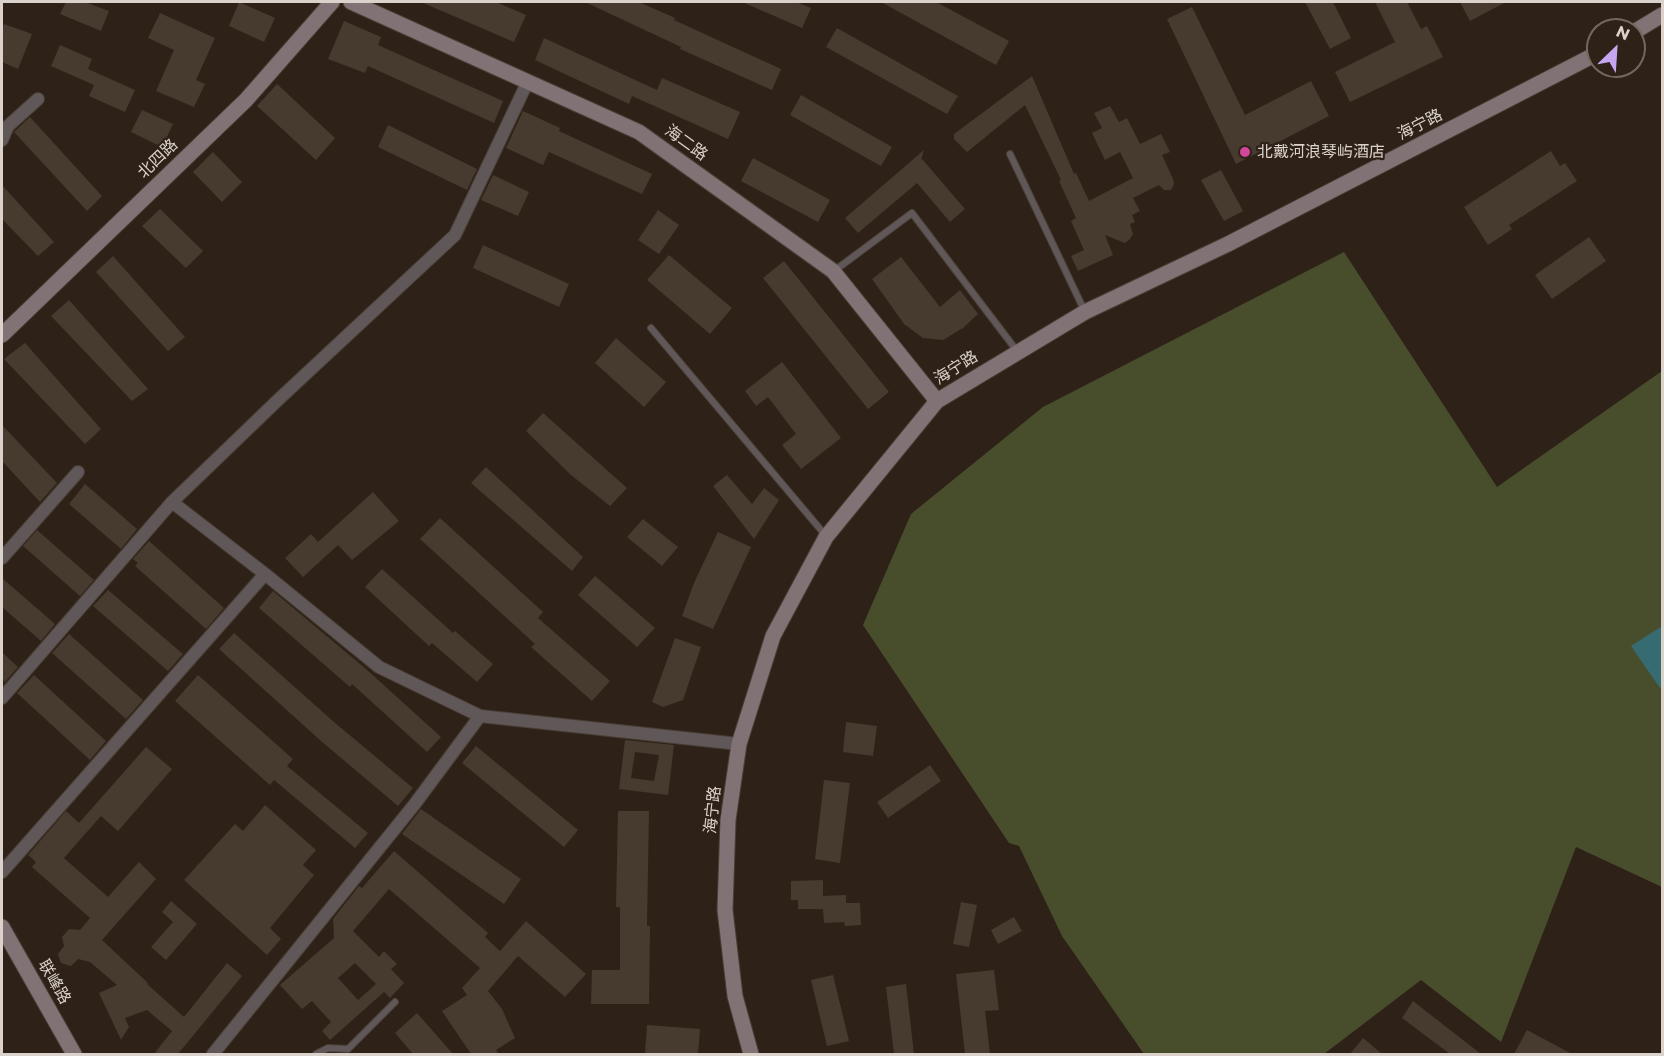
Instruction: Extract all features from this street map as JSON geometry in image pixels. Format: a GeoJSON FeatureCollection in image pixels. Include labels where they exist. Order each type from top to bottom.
{"type":"FeatureCollection","features":[{"type":"Feature","properties":{"kind":"main road","name":"北四路"},"geometry":{"type":"LineString","coordinates":[[2,335],[246,99],[332,2]]}},
{"type":"Feature","properties":{"kind":"main road","name":"海二路"},"geometry":{"type":"LineString","coordinates":[[351,2],[639,132],[833,272],[937,401]]}},
{"type":"Feature","properties":{"kind":"main road"},"geometry":{"type":"LineString","coordinates":[[1646,25],[1662,15]]}},
{"type":"Feature","properties":{"kind":"main road","name":"海宁路"},"geometry":{"type":"LineString","coordinates":[[751,1054],[735,996],[725,910],[728,820],[739,744],[773,636],[826,537],[937,401],[1085,312],[1228,244],[1586,59]]}},
{"type":"Feature","properties":{"kind":"main road","name":"联峰路"},"geometry":{"type":"LineString","coordinates":[[2,927],[74,1054]]}},
{"type":"Feature","properties":{"kind":"street"},"geometry":{"type":"LineString","coordinates":[[2,698],[172,502],[455,235],[528,81]]}},
{"type":"Feature","properties":{"kind":"street"},"geometry":{"type":"LineString","coordinates":[[2,140],[8,126],[38,99]]}},
{"type":"Feature","properties":{"kind":"street"},"geometry":{"type":"LineString","coordinates":[[2,558],[78,472]]}},
{"type":"Feature","properties":{"kind":"street"},"geometry":{"type":"LineString","coordinates":[[172,502],[379,667],[480,716],[739,744]]}},
{"type":"Feature","properties":{"kind":"street"},"geometry":{"type":"LineString","coordinates":[[2,872],[265,574]]}},
{"type":"Feature","properties":{"kind":"street"},"geometry":{"type":"LineString","coordinates":[[213,1054],[414,805],[480,716]]}},
{"type":"Feature","properties":{"kind":"lane"},"geometry":{"type":"LineString","coordinates":[[1010,154],[1085,312]]}},
{"type":"Feature","properties":{"kind":"lane"},"geometry":{"type":"LineString","coordinates":[[833,272],[912,213],[1017,351]]}},
{"type":"Feature","properties":{"kind":"lane"},"geometry":{"type":"LineString","coordinates":[[651,328],[826,537]]}},
{"type":"Feature","properties":{"kind":"lane"},"geometry":{"type":"LineString","coordinates":[[316,1054],[328,1048],[348,1049],[395,1002]]}},
{"type":"Feature","properties":{"kind":"green space"},"geometry":{"type":"Polygon","coordinates":[[[1344,252],[1497,487],[1662,371],[1662,887],[1576,847],[1501,1042],[1421,980],[1324,1054],[1144,1054],[1062,936],[1019,846],[1009,843],[863,625],[911,514],[1043,407],[1344,252]]]}},
{"type":"Feature","properties":{"kind":"water"},"geometry":{"type":"Polygon","coordinates":[[[1662,626],[1662,686],[1660,688],[1631,646],[1662,626]]]}},
{"type":"Feature","properties":{"kind":"building"},"geometry":{"type":"Polygon","coordinates":[[[66,2],[85,2],[109,11],[101,31],[60,14],[66,2]]]}},
{"type":"Feature","properties":{"kind":"building"},"geometry":{"type":"Polygon","coordinates":[[[239,2],[275,18],[264,42],[229,26],[239,2]]]}},
{"type":"Feature","properties":{"kind":"building"},"geometry":{"type":"Polygon","coordinates":[[[421,2],[496,2],[526,15],[514,42],[421,2]]]}},
{"type":"Feature","properties":{"kind":"building"},"geometry":{"type":"Polygon","coordinates":[[[585,2],[639,2],[781,69],[772,90],[680,49],[681,47],[585,2]]]}},
{"type":"Feature","properties":{"kind":"building"},"geometry":{"type":"Polygon","coordinates":[[[742,2],[796,2],[811,8],[802,28],[742,2]]]}},
{"type":"Feature","properties":{"kind":"building"},"geometry":{"type":"Polygon","coordinates":[[[881,2],[936,2],[1009,41],[996,65],[881,2]]]}},
{"type":"Feature","properties":{"kind":"building"},"geometry":{"type":"Polygon","coordinates":[[[1305,2],[1333,2],[1351,38],[1330,49],[1305,2]]]}},
{"type":"Feature","properties":{"kind":"building"},"geometry":{"type":"Polygon","coordinates":[[[1375,2],[1407,2],[1421,29],[1427,26],[1443,57],[1350,102],[1335,72],[1395,42],[1375,2]]]}},
{"type":"Feature","properties":{"kind":"building"},"geometry":{"type":"Polygon","coordinates":[[[1460,2],[1506,2],[1470,21],[1460,2]]]}},
{"type":"Feature","properties":{"kind":"building"},"geometry":{"type":"Polygon","coordinates":[[[1192,7],[1245,115],[1311,81],[1329,116],[1236,164],[1167,19],[1192,7]]]}},
{"type":"Feature","properties":{"kind":"building"},"geometry":{"type":"Polygon","coordinates":[[[160,13],[215,38],[196,80],[205,84],[194,107],[156,91],[174,50],[148,38],[160,13]]]}},
{"type":"Feature","properties":{"kind":"building"},"geometry":{"type":"Polygon","coordinates":[[[344,21],[381,37],[378,45],[503,101],[494,123],[368,66],[365,73],[328,59],[344,21]]]}},
{"type":"Feature","properties":{"kind":"building"},"geometry":{"type":"Polygon","coordinates":[[[4,24],[32,34],[18,69],[2,62],[4,24]]]}},
{"type":"Feature","properties":{"kind":"building"},"geometry":{"type":"Polygon","coordinates":[[[837,28],[958,96],[947,114],[826,47],[837,28]]]}},
{"type":"Feature","properties":{"kind":"building"},"geometry":{"type":"Polygon","coordinates":[[[544,38],[657,90],[662,78],[740,112],[728,139],[632,96],[629,104],[535,60],[544,38]]]}},
{"type":"Feature","properties":{"kind":"building"},"geometry":{"type":"Polygon","coordinates":[[[60,45],[92,59],[88,69],[135,90],[125,112],[89,96],[94,85],[51,66],[60,45]]]}},
{"type":"Feature","properties":{"kind":"building"},"geometry":{"type":"Polygon","coordinates":[[[1032,76],[1074,174],[1076,173],[1089,201],[1133,178],[1120,152],[1105,160],[1092,133],[1102,128],[1094,113],[1110,106],[1119,122],[1127,118],[1140,144],[1161,134],[1170,152],[1162,155],[1173,179],[1174,184],[1171,190],[1164,190],[1159,185],[1133,198],[1140,211],[1132,215],[1135,222],[1130,224],[1133,234],[1130,239],[1125,243],[1105,235],[1113,255],[1078,271],[1071,256],[1084,250],[1071,221],[1076,218],[1059,181],[1061,180],[1025,105],[967,152],[954,139],[954,134],[1032,76]]]}},
{"type":"Feature","properties":{"kind":"building"},"geometry":{"type":"Polygon","coordinates":[[[277,84],[335,138],[316,160],[257,106],[277,84]]]}},
{"type":"Feature","properties":{"kind":"building"},"geometry":{"type":"Polygon","coordinates":[[[801,95],[892,147],[881,166],[790,115],[801,95]]]}},
{"type":"Feature","properties":{"kind":"building"},"geometry":{"type":"Polygon","coordinates":[[[142,110],[173,124],[162,147],[131,132],[142,110]]]}},
{"type":"Feature","properties":{"kind":"building"},"geometry":{"type":"Polygon","coordinates":[[[523,111],[560,128],[559,131],[652,174],[642,194],[549,152],[543,165],[506,148],[523,111]]]}},
{"type":"Feature","properties":{"kind":"building"},"geometry":{"type":"Polygon","coordinates":[[[30,117],[102,196],[87,211],[14,132],[30,117]]]}},
{"type":"Feature","properties":{"kind":"building"},"geometry":{"type":"Polygon","coordinates":[[[388,125],[477,169],[467,190],[378,147],[388,125]]]}},
{"type":"Feature","properties":{"kind":"building"},"geometry":{"type":"Polygon","coordinates":[[[924,150],[921,160],[965,209],[950,222],[917,183],[858,233],[845,218],[924,150]]]}},
{"type":"Feature","properties":{"kind":"building"},"geometry":{"type":"Polygon","coordinates":[[[1551,151],[1560,166],[1565,163],[1577,181],[1509,225],[1512,229],[1488,245],[1464,207],[1551,151]]]}},
{"type":"Feature","properties":{"kind":"building"},"geometry":{"type":"Polygon","coordinates":[[[213,152],[242,182],[222,202],[193,172],[213,152]]]}},
{"type":"Feature","properties":{"kind":"building"},"geometry":{"type":"Polygon","coordinates":[[[753,158],[830,200],[818,222],[741,181],[753,158]]]}},
{"type":"Feature","properties":{"kind":"building"},"geometry":{"type":"Polygon","coordinates":[[[1221,170],[1243,211],[1224,221],[1201,180],[1221,170]]]}},
{"type":"Feature","properties":{"kind":"building"},"geometry":{"type":"Polygon","coordinates":[[[493,175],[529,192],[518,216],[481,200],[493,175]]]}},
{"type":"Feature","properties":{"kind":"building"},"geometry":{"type":"Polygon","coordinates":[[[2,185],[54,242],[38,256],[2,219],[2,185]]]}},
{"type":"Feature","properties":{"kind":"building"},"geometry":{"type":"Polygon","coordinates":[[[160,209],[203,251],[186,268],[142,226],[160,209]]]}},
{"type":"Feature","properties":{"kind":"building"},"geometry":{"type":"Polygon","coordinates":[[[658,210],[679,225],[659,254],[638,240],[658,210]]]}},
{"type":"Feature","properties":{"kind":"building"},"geometry":{"type":"Polygon","coordinates":[[[1589,237],[1606,261],[1552,299],[1535,275],[1589,237]]]}},
{"type":"Feature","properties":{"kind":"building"},"geometry":{"type":"Polygon","coordinates":[[[483,245],[569,284],[559,307],[473,268],[483,245]]]}},
{"type":"Feature","properties":{"kind":"building"},"geometry":{"type":"Polygon","coordinates":[[[669,255],[732,308],[710,334],[647,280],[669,255]]]}},
{"type":"Feature","properties":{"kind":"building"},"geometry":{"type":"Polygon","coordinates":[[[113,256],[185,337],[168,351],[96,272],[113,256]]]}},
{"type":"Feature","properties":{"kind":"building"},"geometry":{"type":"Polygon","coordinates":[[[901,257],[940,307],[960,290],[978,314],[963,328],[943,340],[923,338],[904,324],[872,279],[901,257]]]}},
{"type":"Feature","properties":{"kind":"building"},"geometry":{"type":"Polygon","coordinates":[[[784,261],[889,392],[868,409],[763,278],[784,261]]]}},
{"type":"Feature","properties":{"kind":"building"},"geometry":{"type":"Polygon","coordinates":[[[69,300],[148,389],[132,401],[51,316],[69,300]]]}},
{"type":"Feature","properties":{"kind":"building"},"geometry":{"type":"Polygon","coordinates":[[[616,338],[666,382],[644,407],[595,363],[616,338]]]}},
{"type":"Feature","properties":{"kind":"building"},"geometry":{"type":"Polygon","coordinates":[[[25,343],[101,429],[85,444],[4,359],[25,343]]]}},
{"type":"Feature","properties":{"kind":"building"},"geometry":{"type":"Polygon","coordinates":[[[782,362],[841,438],[801,469],[782,445],[796,434],[768,397],[756,406],[745,391],[782,362]]]}},
{"type":"Feature","properties":{"kind":"building"},"geometry":{"type":"Polygon","coordinates":[[[543,413],[627,488],[610,506],[571,475],[526,431],[543,413]]]}},
{"type":"Feature","properties":{"kind":"building"},"geometry":{"type":"Polygon","coordinates":[[[2,425],[57,483],[40,502],[2,461],[2,425]]]}},
{"type":"Feature","properties":{"kind":"building"},"geometry":{"type":"Polygon","coordinates":[[[486,467],[583,557],[572,571],[471,483],[486,467]]]}},
{"type":"Feature","properties":{"kind":"building"},"geometry":{"type":"Polygon","coordinates":[[[727,475],[752,504],[764,488],[779,500],[754,539],[713,486],[727,475]]]}},
{"type":"Feature","properties":{"kind":"building"},"geometry":{"type":"Polygon","coordinates":[[[85,484],[137,529],[121,549],[69,504],[85,484]]]}},
{"type":"Feature","properties":{"kind":"building"},"geometry":{"type":"Polygon","coordinates":[[[373,492],[399,521],[352,560],[338,545],[303,577],[285,558],[311,534],[318,542],[373,492]]]}},
{"type":"Feature","properties":{"kind":"building"},"geometry":{"type":"Polygon","coordinates":[[[440,518],[543,612],[538,618],[610,681],[592,701],[531,647],[535,644],[420,539],[440,518]]]}},
{"type":"Feature","properties":{"kind":"building"},"geometry":{"type":"Polygon","coordinates":[[[643,519],[678,547],[662,566],[627,537],[643,519]]]}},
{"type":"Feature","properties":{"kind":"building"},"geometry":{"type":"Polygon","coordinates":[[[37,530],[94,580],[80,596],[23,546],[37,530]]]}},
{"type":"Feature","properties":{"kind":"building"},"geometry":{"type":"Polygon","coordinates":[[[718,532],[751,547],[713,629],[682,616],[694,583],[718,532]]]}},
{"type":"Feature","properties":{"kind":"building"},"geometry":{"type":"Polygon","coordinates":[[[149,541],[224,608],[206,629],[135,566],[138,563],[133,559],[149,541]]]}},
{"type":"Feature","properties":{"kind":"building"},"geometry":{"type":"Polygon","coordinates":[[[382,569],[453,633],[455,631],[493,664],[477,682],[432,643],[429,646],[365,587],[382,569]]]}},
{"type":"Feature","properties":{"kind":"building"},"geometry":{"type":"Polygon","coordinates":[[[595,576],[655,628],[637,647],[578,595],[595,576]]]}},
{"type":"Feature","properties":{"kind":"building"},"geometry":{"type":"Polygon","coordinates":[[[2,578],[55,624],[41,641],[2,607],[2,578]]]}},
{"type":"Feature","properties":{"kind":"building"},"geometry":{"type":"Polygon","coordinates":[[[108,590],[183,654],[168,671],[93,606],[108,590]]]}},
{"type":"Feature","properties":{"kind":"building"},"geometry":{"type":"Polygon","coordinates":[[[273,591],[366,669],[441,737],[427,752],[352,684],[350,687],[259,608],[273,591]]]}},
{"type":"Feature","properties":{"kind":"building"},"geometry":{"type":"Polygon","coordinates":[[[234,633],[334,722],[413,788],[398,806],[321,741],[219,649],[234,633]]]}},
{"type":"Feature","properties":{"kind":"building"},"geometry":{"type":"Polygon","coordinates":[[[69,634],[143,700],[126,719],[52,653],[69,634]]]}},
{"type":"Feature","properties":{"kind":"building"},"geometry":{"type":"Polygon","coordinates":[[[675,638],[701,647],[683,700],[663,707],[652,702],[675,638]]]}},
{"type":"Feature","properties":{"kind":"building"},"geometry":{"type":"Polygon","coordinates":[[[2,652],[18,667],[5,682],[2,678],[2,652]]]}},
{"type":"Feature","properties":{"kind":"building"},"geometry":{"type":"Polygon","coordinates":[[[34,675],[106,741],[90,760],[17,693],[34,675]]]}},
{"type":"Feature","properties":{"kind":"building"},"geometry":{"type":"Polygon","coordinates":[[[198,675],[293,759],[287,766],[368,833],[355,848],[274,780],[270,785],[175,701],[198,675]]]}},
{"type":"Feature","properties":{"kind":"building"},"geometry":{"type":"Polygon","coordinates":[[[846,722],[877,726],[873,756],[843,752],[846,722]]]}},
{"type":"Feature","properties":{"kind":"building"},"geometry":{"type":"Polygon","coordinates":[[[625,740],[674,745],[668,795],[619,789],[625,740]],[[635,752],[631,778],[654,781],[659,755],[635,752]]]}},
{"type":"Feature","properties":{"kind":"building"},"geometry":{"type":"Polygon","coordinates":[[[476,746],[578,830],[564,847],[462,763],[476,746]]]}},
{"type":"Feature","properties":{"kind":"building"},"geometry":{"type":"Polygon","coordinates":[[[146,747],[172,769],[118,831],[101,816],[64,858],[108,897],[139,862],[156,879],[102,940],[184,1017],[227,963],[242,976],[178,1054],[154,1054],[172,1031],[147,1010],[125,1018],[129,1027],[121,1040],[99,993],[117,985],[90,962],[78,959],[71,966],[61,963],[58,954],[64,946],[62,937],[69,929],[80,930],[90,918],[32,867],[36,862],[28,855],[66,811],[79,823],[146,747]]]}},
{"type":"Feature","properties":{"kind":"building"},"geometry":{"type":"Polygon","coordinates":[[[930,765],[941,781],[888,818],[877,802],[930,765]]]}},
{"type":"Feature","properties":{"kind":"building"},"geometry":{"type":"Polygon","coordinates":[[[824,780],[850,783],[840,863],[815,859],[824,780]]]}},
{"type":"Feature","properties":{"kind":"building"},"geometry":{"type":"Polygon","coordinates":[[[265,805],[316,850],[303,865],[314,875],[270,928],[281,939],[267,955],[184,880],[235,824],[243,831],[265,805]]]}},
{"type":"Feature","properties":{"kind":"building"},"geometry":{"type":"Polygon","coordinates":[[[421,809],[521,879],[504,904],[402,834],[421,809]]]}},
{"type":"Feature","properties":{"kind":"building"},"geometry":{"type":"Polygon","coordinates":[[[618,811],[649,811],[647,926],[650,926],[649,1004],[591,1004],[592,970],[620,970],[620,907],[616,907],[618,811]]]}},
{"type":"Feature","properties":{"kind":"building"},"geometry":{"type":"Polygon","coordinates":[[[394,851],[488,933],[485,937],[500,951],[526,921],[586,974],[565,997],[518,956],[488,991],[502,1009],[515,1038],[496,1050],[499,1054],[471,1054],[442,1011],[467,995],[462,988],[480,968],[389,889],[353,931],[379,957],[384,951],[397,964],[391,969],[404,983],[390,998],[384,992],[330,1040],[322,1031],[331,1022],[312,1001],[302,1009],[280,985],[334,938],[333,919],[359,886],[362,888],[394,851]],[[355,963],[338,978],[358,1000],[376,984],[355,963]]]}},
{"type":"Feature","properties":{"kind":"building"},"geometry":{"type":"Polygon","coordinates":[[[823,880],[823,896],[846,895],[846,903],[860,903],[861,925],[845,926],[844,922],[824,923],[823,909],[798,909],[798,900],[791,900],[791,881],[823,880]]]}},
{"type":"Feature","properties":{"kind":"building"},"geometry":{"type":"Polygon","coordinates":[[[171,901],[197,924],[166,960],[151,947],[173,922],[162,912],[171,901]]]}},
{"type":"Feature","properties":{"kind":"building"},"geometry":{"type":"Polygon","coordinates":[[[961,902],[977,905],[969,947],[953,944],[961,902]]]}},
{"type":"Feature","properties":{"kind":"building"},"geometry":{"type":"Polygon","coordinates":[[[1014,917],[1022,931],[998,944],[991,930],[1014,917]]]}},
{"type":"Feature","properties":{"kind":"building"},"geometry":{"type":"Polygon","coordinates":[[[994,970],[999,1010],[985,1011],[990,1054],[965,1054],[956,974],[994,970]]]}},
{"type":"Feature","properties":{"kind":"building"},"geometry":{"type":"Polygon","coordinates":[[[833,975],[849,1041],[827,1046],[811,980],[833,975]]]}},
{"type":"Feature","properties":{"kind":"building"},"geometry":{"type":"Polygon","coordinates":[[[906,984],[914,1054],[894,1054],[886,987],[906,984]]]}},
{"type":"Feature","properties":{"kind":"building"},"geometry":{"type":"Polygon","coordinates":[[[1413,1001],[1481,1054],[1450,1054],[1402,1018],[1413,1001]]]}},
{"type":"Feature","properties":{"kind":"building"},"geometry":{"type":"Polygon","coordinates":[[[417,1013],[453,1054],[413,1054],[395,1033],[417,1013]]]}},
{"type":"Feature","properties":{"kind":"building"},"geometry":{"type":"Polygon","coordinates":[[[647,1025],[700,1029],[698,1054],[645,1053],[647,1025]]]}},
{"type":"Feature","properties":{"kind":"building"},"geometry":{"type":"Polygon","coordinates":[[[1527,1030],[1572,1054],[1514,1054],[1527,1030]]]}},
{"type":"Feature","properties":{"kind":"building"},"geometry":{"type":"Polygon","coordinates":[[[1363,1038],[1382,1054],[1350,1054],[1363,1038]]]}},
{"type":"Feature","properties":{"kind":"place","name":"北戴河浪琴屿酒店"},"geometry":{"type":"Point","coordinates":[1245,152]}}]}
